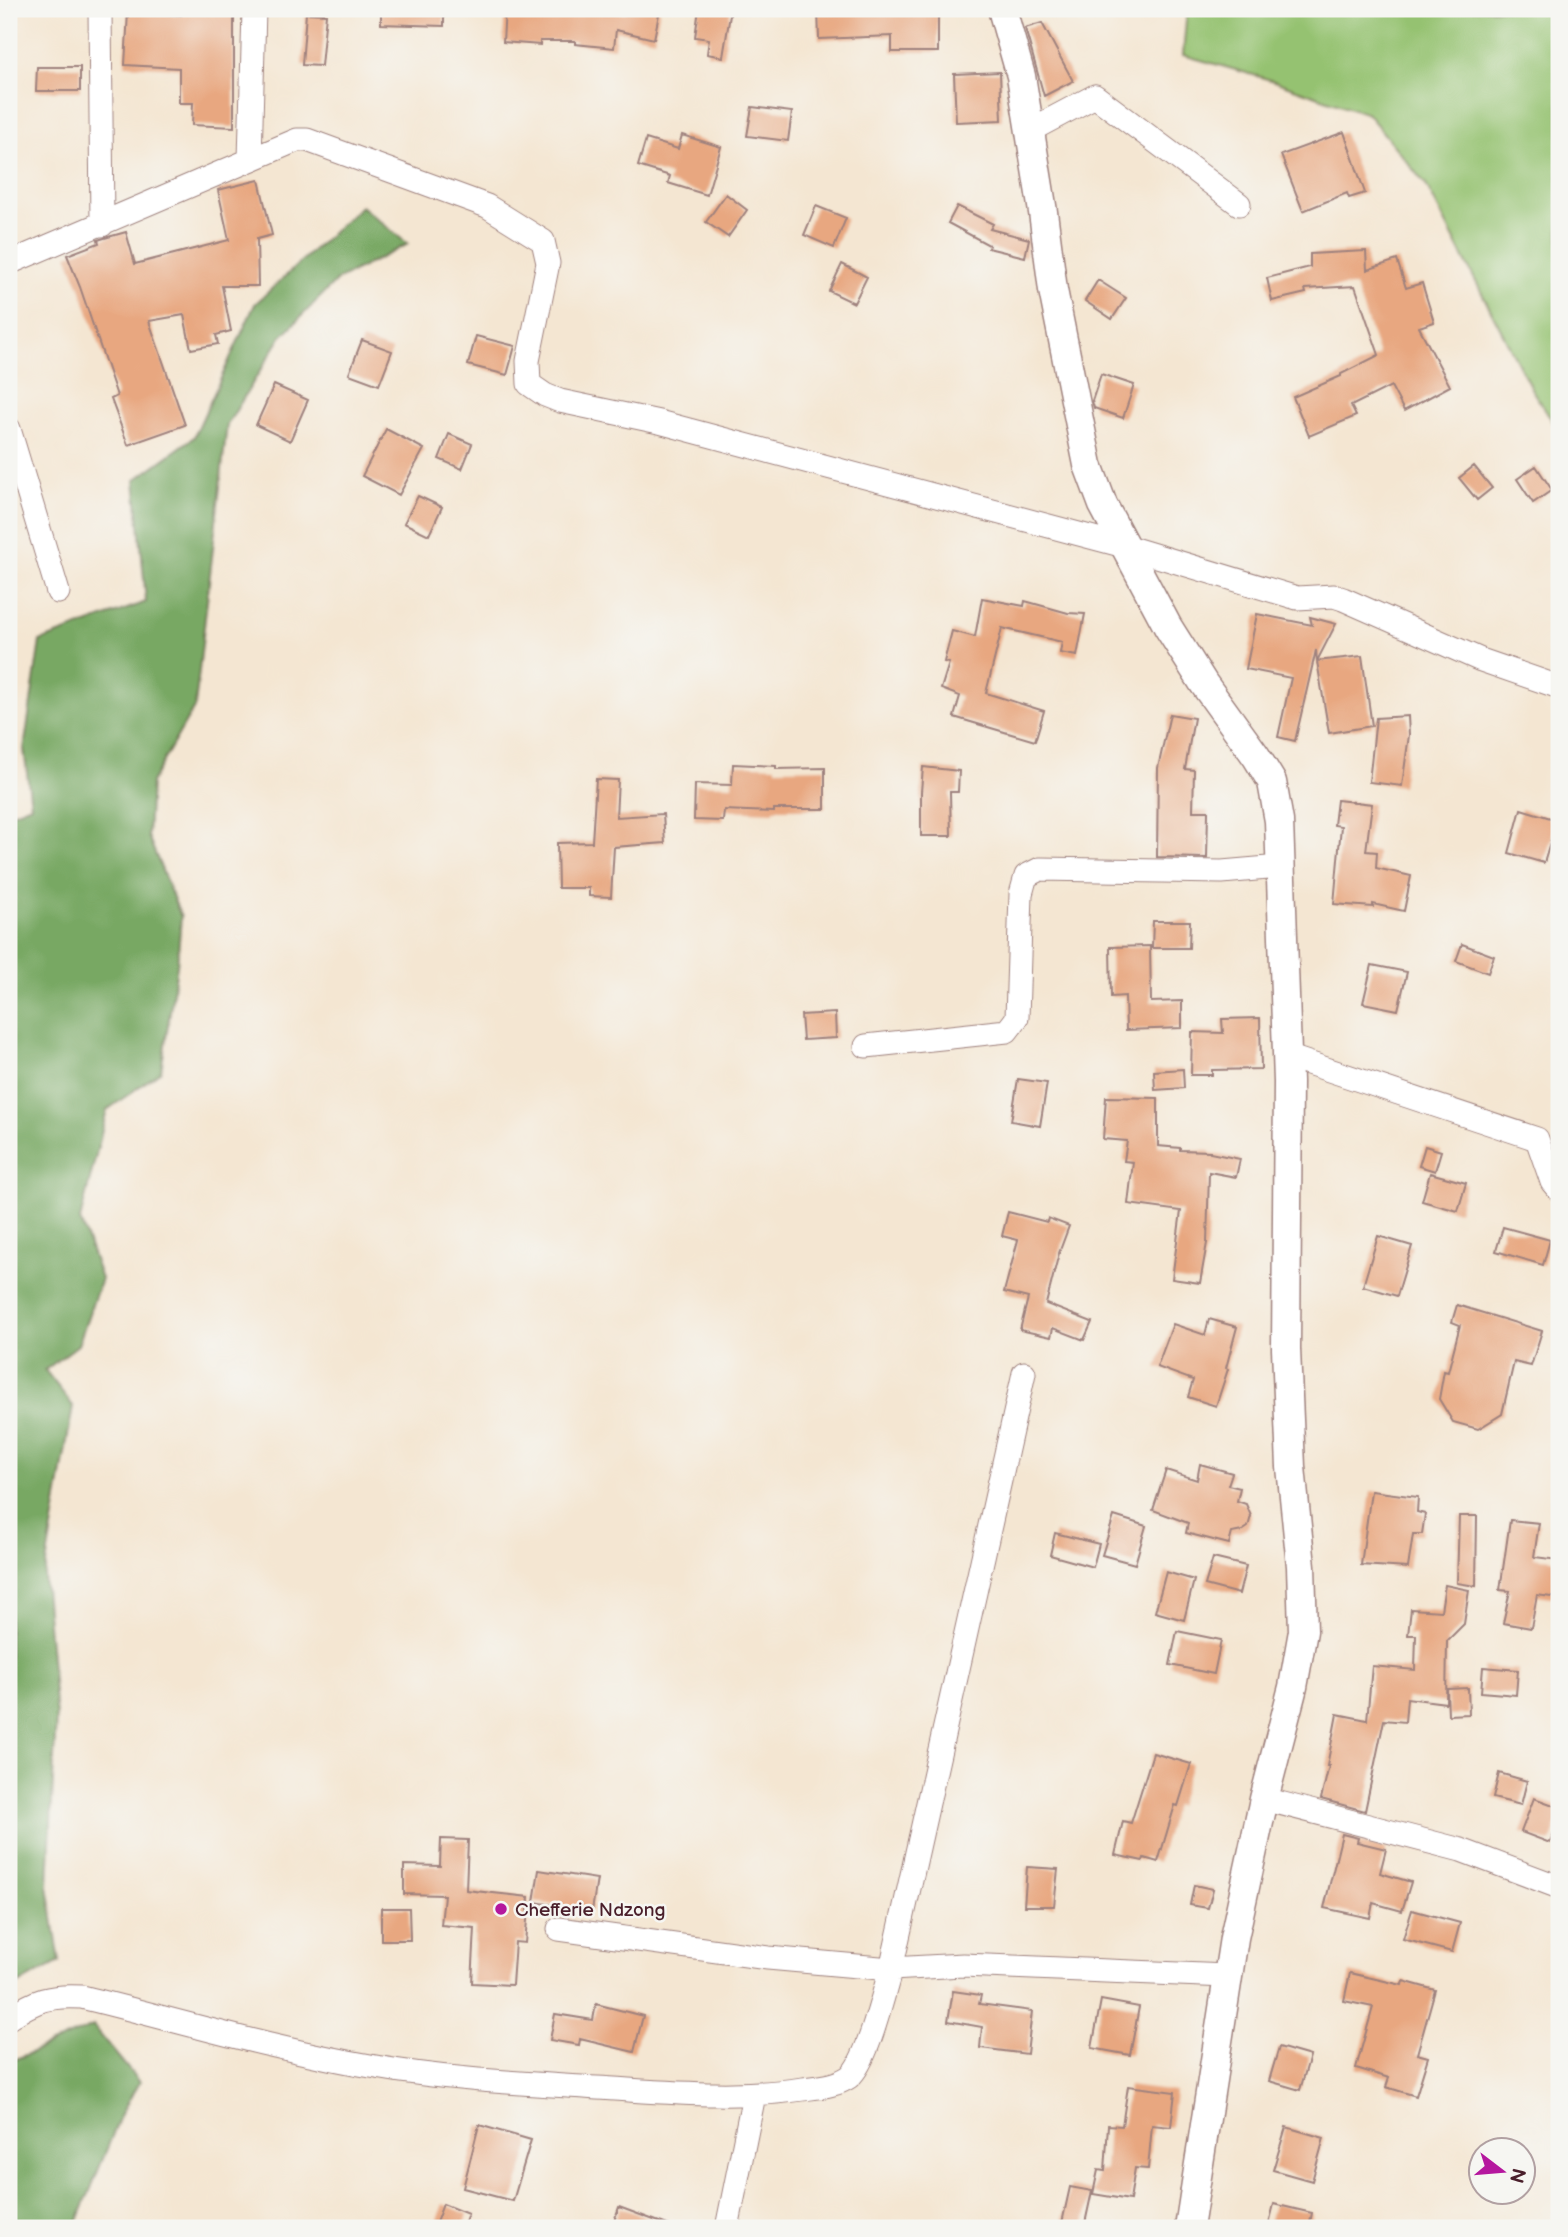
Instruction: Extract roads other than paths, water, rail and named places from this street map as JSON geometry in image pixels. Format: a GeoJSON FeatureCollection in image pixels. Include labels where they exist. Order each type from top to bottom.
{"type":"FeatureCollection","features":[{"type":"Feature","properties":{"kind":"street"},"geometry":{"type":"LineString","coordinates":[[100,9],[102,225]]}},
{"type":"Feature","properties":{"kind":"street"},"geometry":{"type":"LineString","coordinates":[[250,160],[254,9]]}},
{"type":"Feature","properties":{"kind":"street"},"geometry":{"type":"LineString","coordinates":[[1002,9],[1021,76],[1053,290],[1088,465],[1103,505],[1168,627],[1272,782],[1279,821],[1287,1056],[1286,1349],[1291,1467],[1301,1566],[1303,1631],[1293,1687],[1264,1799],[1227,1976],[1189,2228]]}},
{"type":"Feature","properties":{"kind":"street"},"geometry":{"type":"LineString","coordinates":[[1029,131],[1095,96],[1239,204]]}},
{"type":"Feature","properties":{"kind":"street"},"geometry":{"type":"LineString","coordinates":[[9,263],[297,140],[307,140],[487,206],[523,226],[543,241],[548,263],[528,361],[529,384],[545,395],[560,401],[659,422],[1125,546],[1297,598],[1343,598],[1482,660],[1559,687]]}},
{"type":"Feature","properties":{"kind":"street"},"geometry":{"type":"LineString","coordinates":[[9,429],[58,592]]}},
{"type":"Feature","properties":{"kind":"street"},"geometry":{"type":"LineString","coordinates":[[866,1045],[1007,1031],[1017,1018],[1021,894],[1026,876],[1040,869],[1222,872],[1280,867]]}},
{"type":"Feature","properties":{"kind":"street"},"geometry":{"type":"LineString","coordinates":[[1287,1056],[1536,1139],[1552,1182],[1559,1190]]}},
{"type":"Feature","properties":{"kind":"street"},"geometry":{"type":"LineString","coordinates":[[9,2018],[30,2003],[57,1995],[82,1997],[241,2038],[375,2067],[454,2078],[705,2095],[754,2095],[831,2085],[848,2077],[857,2067],[865,2050],[891,1969],[1024,1373]]}},
{"type":"Feature","properties":{"kind":"street"},"geometry":{"type":"LineString","coordinates":[[1264,1799],[1461,1850],[1559,1887]]}},
{"type":"Feature","properties":{"kind":"street"},"geometry":{"type":"LineString","coordinates":[[559,1929],[768,1958],[891,1969],[963,1965],[1227,1976]]}},
{"type":"Feature","properties":{"kind":"street"},"geometry":{"type":"LineString","coordinates":[[727,2228],[754,2095]]}},
{"type":"Feature","properties":{"kind":"place","name":"Chefferie Ndzong"},"geometry":{"type":"Point","coordinates":[501,1909]}}]}
